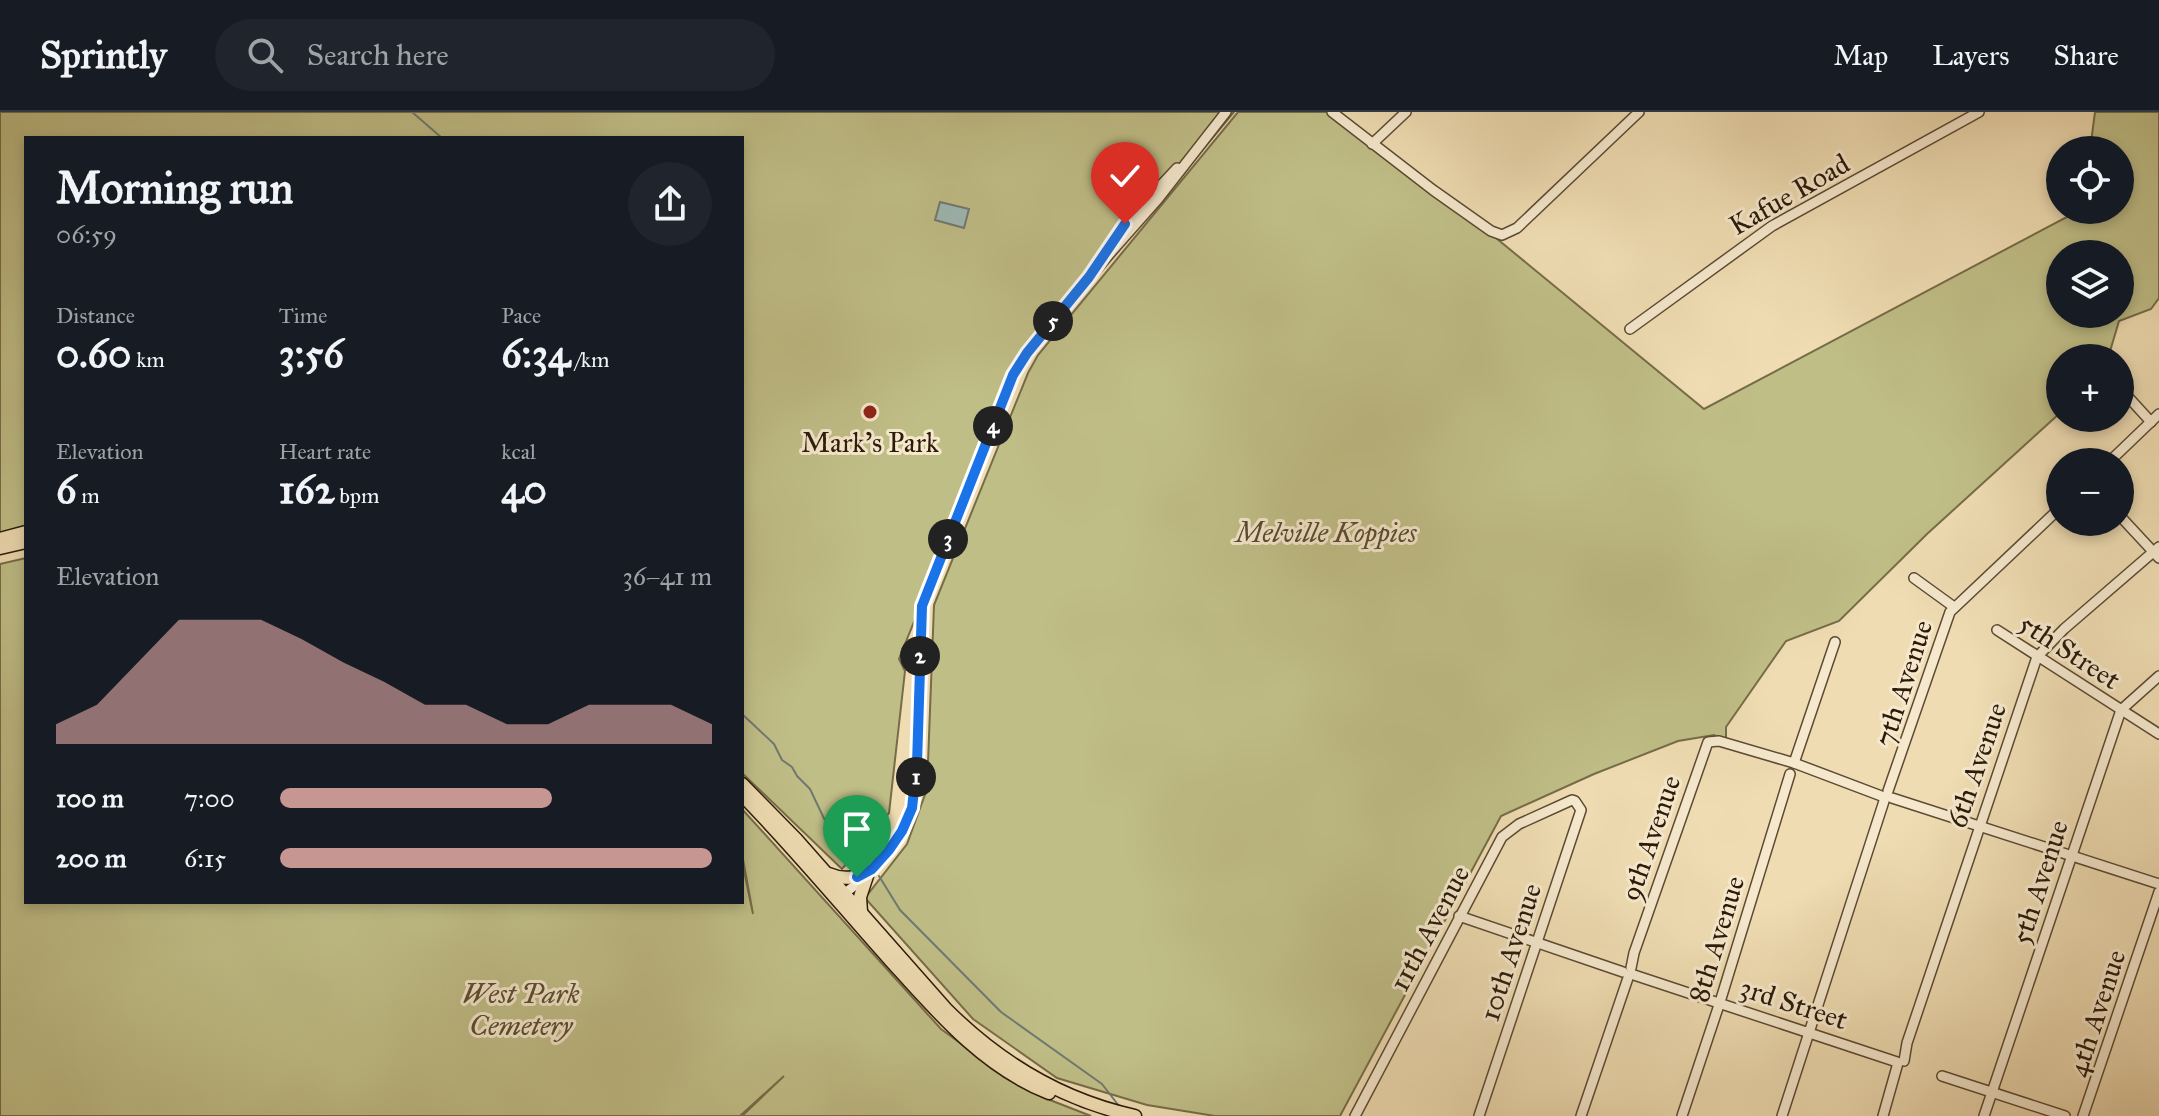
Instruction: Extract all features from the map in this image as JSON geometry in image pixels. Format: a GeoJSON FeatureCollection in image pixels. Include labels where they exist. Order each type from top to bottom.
{"type":"FeatureCollection","features":[{"type":"Feature","properties":{"kind":"main road"},"geometry":{"type":"LineString","coordinates":[[0,539],[24,533]]}},
{"type":"Feature","properties":{"kind":"main road"},"geometry":{"type":"LineString","coordinates":[[0,548],[24,542]]}},
{"type":"Feature","properties":{"kind":"main road"},"geometry":{"type":"LineString","coordinates":[[744,786],[826,873],[841,896],[861,912],[946,1009],[993,1050],[1046,1084],[1091,1103],[1135,1116]]}},
{"type":"Feature","properties":{"kind":"main road"},"geometry":{"type":"LineString","coordinates":[[744,797],[841,896],[930,1004],[994,1062],[1028,1084],[1112,1116]]}},
{"type":"Feature","properties":{"kind":"main road"},"geometry":{"type":"LineString","coordinates":[[826,873],[846,878],[870,871]]}},
{"type":"Feature","properties":{"kind":"main road"},"geometry":{"type":"LineString","coordinates":[[861,912],[860,897],[870,871]]}},
{"type":"Feature","properties":{"kind":"street"},"geometry":{"type":"LineString","coordinates":[[841,896],[870,871],[898,838],[909,817],[914,794],[921,612],[1015,371],[1134,214],[1226,112]]}},
{"type":"Feature","properties":{"kind":"street"},"geometry":{"type":"LineString","coordinates":[[1332,112],[1443,197],[1491,231],[1502,235],[1510,234],[1517,228],[1639,112]]}},
{"type":"Feature","properties":{"kind":"street"},"geometry":{"type":"LineString","coordinates":[[1372,144],[1406,112]]}},
{"type":"Feature","properties":{"kind":"street","name":"Kafue Road"},"geometry":{"type":"LineString","coordinates":[[1630,329],[1772,226],[1979,112]]}},
{"type":"Feature","properties":{"kind":"street"},"geometry":{"type":"LineString","coordinates":[[2124,448],[2155,418],[2134,400]]}},
{"type":"Feature","properties":{"kind":"street","name":"7th Avenue"},"geometry":{"type":"LineString","coordinates":[[1782,1116],[1941,634],[1954,607],[2046,521]]}},
{"type":"Feature","properties":{"kind":"street"},"geometry":{"type":"LineString","coordinates":[[2134,530],[2157,552]]}},
{"type":"Feature","properties":{"kind":"street","name":"6th Avenue"},"geometry":{"type":"LineString","coordinates":[[1883,1116],[2037,657],[2064,629],[2157,552]]}},
{"type":"Feature","properties":{"kind":"street"},"geometry":{"type":"LineString","coordinates":[[1914,578],[1954,607]]}},
{"type":"Feature","properties":{"kind":"street","name":"5th Street"},"geometry":{"type":"LineString","coordinates":[[1997,630],[2159,734]]}},
{"type":"Feature","properties":{"kind":"street","name":"8th Avenue"},"geometry":{"type":"LineString","coordinates":[[1682,1116],[1835,642]]}},
{"type":"Feature","properties":{"kind":"street","name":"5th Avenue"},"geometry":{"type":"LineString","coordinates":[[1984,1116],[2121,710],[2159,676]]}},
{"type":"Feature","properties":{"kind":"street","name":"9th Avenue"},"geometry":{"type":"LineString","coordinates":[[1581,1116],[1704,749],[1711,741],[1719,741],[1792,768]]}},
{"type":"Feature","properties":{"kind":"street"},"geometry":{"type":"LineString","coordinates":[[1792,768],[1889,795],[2159,884]]}},
{"type":"Feature","properties":{"kind":"street","name":"11th Avenue"},"geometry":{"type":"LineString","coordinates":[[1355,1116],[1502,837],[1509,830],[1572,800],[1578,803]]}},
{"type":"Feature","properties":{"kind":"street","name":"10th Avenue"},"geometry":{"type":"LineString","coordinates":[[1479,1116],[1581,810],[1578,803]]}},
{"type":"Feature","properties":{"kind":"street","name":"4th Avenue"},"geometry":{"type":"LineString","coordinates":[[2085,1116],[2159,892]]}},
{"type":"Feature","properties":{"kind":"street","name":"3rd Street"},"geometry":{"type":"LineString","coordinates":[[1459,916],[1900,1061]]}},
{"type":"Feature","properties":{"kind":"street"},"geometry":{"type":"LineString","coordinates":[[1942,1076],[2066,1116]]}},
{"type":"Feature","properties":{"kind":"green space","name":"Mark's Park"},"geometry":{"type":"Polygon","coordinates":[[[0,112],[1234,112],[1012,379],[899,659],[905,671],[889,813],[842,869],[744,775],[744,136],[24,136],[24,529],[0,536],[0,112]]]}},
{"type":"Feature","properties":{"kind":"green space","name":"Melville Koppies"},"geometry":{"type":"Polygon","coordinates":[[[1238,112],[1327,112],[1496,238],[1704,409],[2054,224],[2134,224],[2134,136],[2092,136],[2095,112],[2159,112],[2159,298],[2151,309],[2134,315],[2134,240],[2046,240],[2046,328],[2117,328],[2112,344],[2046,344],[2046,426],[1927,534],[1839,621],[1786,641],[1726,727],[1726,741],[1714,735],[1678,741],[1501,816],[1340,1116],[1215,1116],[1147,1105],[1057,1078],[973,1019],[865,898],[907,844],[927,789],[934,605],[1038,355],[1238,112]]]}},
{"type":"Feature","properties":{"kind":"green space","name":"West Park Cemetery"},"geometry":{"type":"Polygon","coordinates":[[[24,558],[24,904],[744,904],[744,871],[753,914],[744,865],[744,811],[941,1029],[1012,1081],[1091,1116],[742,1116],[784,1076],[740,1116],[0,1116],[0,564],[24,558]]]}},
{"type":"Feature","properties":{"kind":"water"},"geometry":{"type":"Polygon","coordinates":[[[940,202],[969,209],[964,228],[935,220],[940,202]]]}},
{"type":"Feature","properties":{"kind":"waterway"},"geometry":{"type":"LineString","coordinates":[[412,112],[440,136]]}},
{"type":"Feature","properties":{"kind":"waterway"},"geometry":{"type":"LineString","coordinates":[[744,716],[774,744],[782,760],[810,789],[829,829],[870,858]]}},
{"type":"Feature","properties":{"kind":"waterway"},"geometry":{"type":"LineString","coordinates":[[879,876],[900,910],[1001,1012],[1102,1084],[1119,1106]]}},
{"type":"Feature","properties":{"kind":"place","name":"Mark's Park"},"geometry":{"type":"Point","coordinates":[870,412]}},
{"type":"Feature","properties":{"kind":"route"},"geometry":{"type":"LineString","coordinates":[[857,877],[872,869],[889,850],[912,808],[917,764],[922,606],[1013,375],[1027,353],[1089,277],[1125,224]]}}]}
